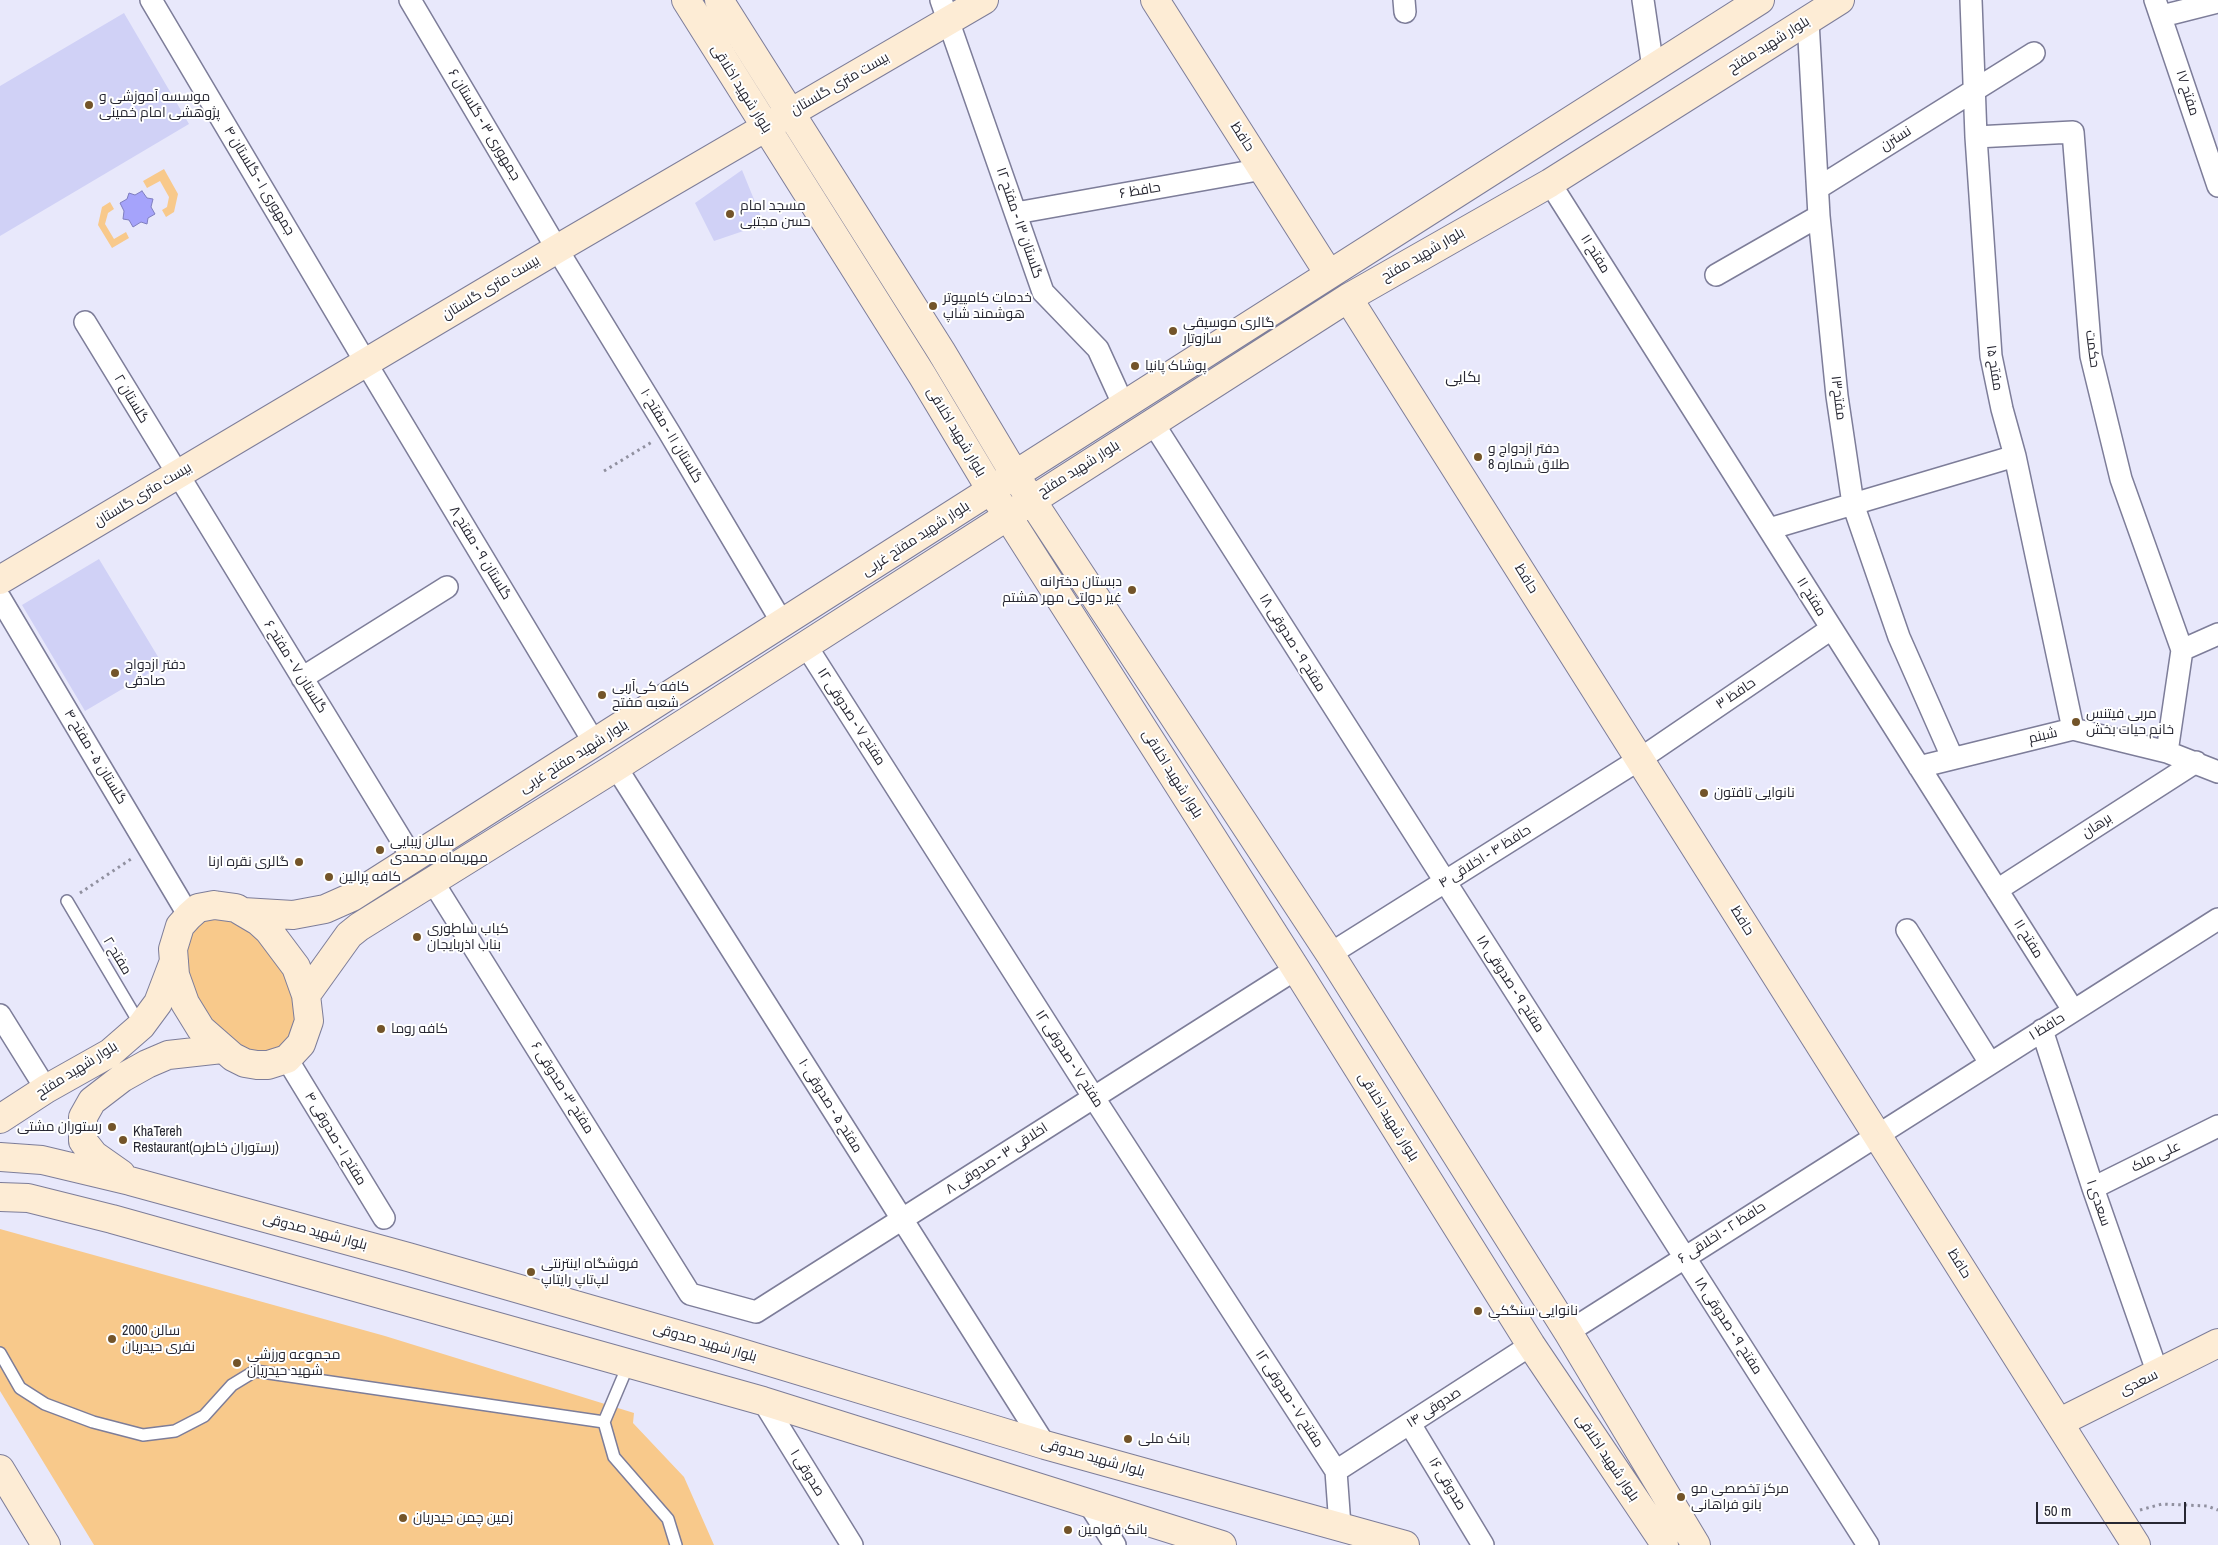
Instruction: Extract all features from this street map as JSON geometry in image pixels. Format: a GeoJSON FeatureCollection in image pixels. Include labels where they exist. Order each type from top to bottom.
{"type":"FeatureCollection","features":[{"type":"Feature","properties":{"kind":"main road","name":"بلوار شهید اخلاقی"},"geometry":{"type":"LineString","coordinates":[[686,0],[922,375],[991,490],[1296,969],[1531,1345],[1664,1545]]}},
{"type":"Feature","properties":{"kind":"main road","name":"بلوار شهید اخلاقی"},"geometry":{"type":"LineString","coordinates":[[719,0],[941,351],[1015,475],[1330,954],[1568,1332],[1696,1545]]}},
{"type":"Feature","properties":{"kind":"main road","name":"بیست متری گلستان"},"geometry":{"type":"LineString","coordinates":[[0,580],[557,249],[791,113],[944,10],[984,0]]}},
{"type":"Feature","properties":{"kind":"main road","name":"حافظ"},"geometry":{"type":"LineString","coordinates":[[1154,0],[1329,274]]}},
{"type":"Feature","properties":{"kind":"main road","name":"بلوار شهید مفتح"},"geometry":{"type":"LineString","coordinates":[[991,490],[1760,0]]}},
{"type":"Feature","properties":{"kind":"main road","name":"بلوار شهید مفتح"},"geometry":{"type":"LineString","coordinates":[[1008,514],[1348,298],[1550,183],[1840,0]]}},
{"type":"Feature","properties":{"kind":"main road","name":"حافظ"},"geometry":{"type":"LineString","coordinates":[[1348,298],[2136,1545]]}},
{"type":"Feature","properties":{"kind":"main road"},"geometry":{"type":"LineString","coordinates":[[1051,453],[1052,465],[1057,472],[1068,476]]}},
{"type":"Feature","properties":{"kind":"main road","name":"بلوار شهید مفتح غربی"},"geometry":{"type":"LineString","coordinates":[[244,912],[294,915],[325,909],[352,897],[991,490]]}},
{"type":"Feature","properties":{"kind":"main road"},"geometry":{"type":"LineString","coordinates":[[955,514],[964,520],[969,528],[970,538]]}},
{"type":"Feature","properties":{"kind":"main road","name":"بلوار شهید مفتح غربی"},"geometry":{"type":"LineString","coordinates":[[306,995],[348,936],[358,927],[616,767],[1008,514]]}},
{"type":"Feature","properties":{"kind":"main road"},"geometry":{"type":"LineString","coordinates":[[214,905],[236,908],[244,912],[269,931],[288,955],[296,967],[306,995],[309,1021],[301,1044],[287,1059],[268,1065],[245,1062],[222,1049],[201,1029],[185,1003],[175,975],[173,949],[180,926],[198,908],[214,905]]}},
{"type":"Feature","properties":{"kind":"main road","name":"بلوار شهید مفتح"},"geometry":{"type":"LineString","coordinates":[[0,1118],[110,1053],[141,1026],[158,1003],[174,961]]}},
{"type":"Feature","properties":{"kind":"main road"},"geometry":{"type":"LineString","coordinates":[[130,1181],[94,1155],[83,1140],[82,1117],[92,1101],[122,1078],[168,1055],[222,1049]]}},
{"type":"Feature","properties":{"kind":"main road","name":"بلوار شهید صدوقی"},"geometry":{"type":"LineString","coordinates":[[0,1158],[42,1160],[130,1181],[718,1346],[1045,1445],[1405,1545]]}},
{"type":"Feature","properties":{"kind":"main road"},"geometry":{"type":"LineString","coordinates":[[0,1197],[28,1198],[112,1219],[763,1401],[1222,1545]]}},
{"type":"Feature","properties":{"kind":"main road","name":"سعدی"},"geometry":{"type":"LineString","coordinates":[[2060,1422],[2158,1374],[2216,1351]]}},
{"type":"Feature","properties":{"kind":"main road"},"geometry":{"type":"LineString","coordinates":[[0,1469],[46,1545]]}},
{"type":"Feature","properties":{"kind":"street","name":"جمهوری ۱ - گلستان ۴"},"geometry":{"type":"LineString","coordinates":[[151,0],[366,363]]}},
{"type":"Feature","properties":{"kind":"street","name":"جمهوری ۳ - گلستان ۶"},"geometry":{"type":"LineString","coordinates":[[410,0],[557,249]]}},
{"type":"Feature","properties":{"kind":"street"},"geometry":{"type":"LineString","coordinates":[[1644,0],[1654,68]]}},
{"type":"Feature","properties":{"kind":"street","name":"مفتح ۱۵"},"geometry":{"type":"LineString","coordinates":[[1971,0],[1976,137],[1991,356],[2002,409],[2015,456],[2073,729]]}},
{"type":"Feature","properties":{"kind":"street"},"geometry":{"type":"LineString","coordinates":[[2158,8],[2218,2]]}},
{"type":"Feature","properties":{"kind":"street","name":"مفتح ۱۷"},"geometry":{"type":"LineString","coordinates":[[2158,8],[2218,186]]}},
{"type":"Feature","properties":{"kind":"street","name":"گلستان ۱۳ - مفتح ۱۲"},"geometry":{"type":"LineString","coordinates":[[944,10],[1043,292],[1098,349],[1124,406]]}},
{"type":"Feature","properties":{"kind":"street","name":"مفتح۱۳"},"geometry":{"type":"LineString","coordinates":[[1808,21],[1819,216],[1837,396],[1853,504],[1899,636],[1952,758]]}},
{"type":"Feature","properties":{"kind":"street","name":"نسترن"},"geometry":{"type":"LineString","coordinates":[[1818,188],[2034,53]]}},
{"type":"Feature","properties":{"kind":"street","name":"حکمت"},"geometry":{"type":"LineString","coordinates":[[1976,137],[2073,132],[2091,356],[2120,480],[2182,650]]}},
{"type":"Feature","properties":{"kind":"street","name":"حافظ ۶"},"geometry":{"type":"LineString","coordinates":[[1016,213],[1263,169]]}},
{"type":"Feature","properties":{"kind":"street","name":"مفتح ۱۱"},"geometry":{"type":"LineString","coordinates":[[1550,183],[2073,1010]]}},
{"type":"Feature","properties":{"kind":"street"},"geometry":{"type":"LineString","coordinates":[[1716,276],[1819,216]]}},
{"type":"Feature","properties":{"kind":"street","name":"گلستان ۱۱ - مفتح ۱۰"},"geometry":{"type":"LineString","coordinates":[[557,249],[783,624]]}},
{"type":"Feature","properties":{"kind":"street","name":"گلستان ۲"},"geometry":{"type":"LineString","coordinates":[[85,322],[177,475]]}},
{"type":"Feature","properties":{"kind":"street","name":"گلستان ۹ - مفتح ۸"},"geometry":{"type":"LineString","coordinates":[[366,363],[595,744]]}},
{"type":"Feature","properties":{"kind":"street","name":"مفتح ۹ - صدوقی ۱۸"},"geometry":{"type":"LineString","coordinates":[[1153,423],[1868,1545]]}},
{"type":"Feature","properties":{"kind":"street"},"geometry":{"type":"LineString","coordinates":[[1769,529],[2015,456]]}},
{"type":"Feature","properties":{"kind":"street","name":"گلستان ۷ - مفتح ۶"},"geometry":{"type":"LineString","coordinates":[[177,475],[413,859]]}},
{"type":"Feature","properties":{"kind":"street"},"geometry":{"type":"LineString","coordinates":[[302,678],[447,587]]}},
{"type":"Feature","properties":{"kind":"street","name":"گلستان ۵ - مفتح ۴"},"geometry":{"type":"LineString","coordinates":[[0,598],[190,916]]}},
{"type":"Feature","properties":{"kind":"street","name":"حافظ ۳"},"geometry":{"type":"LineString","coordinates":[[1640,759],[1832,628]]}},
{"type":"Feature","properties":{"kind":"street"},"geometry":{"type":"LineString","coordinates":[[2167,752],[2182,650],[2218,634]]}},
{"type":"Feature","properties":{"kind":"street","name":"مفتح ۷ - صدوقی ۱۲"},"geometry":{"type":"LineString","coordinates":[[805,644],[1094,1098],[1336,1471]]}},
{"type":"Feature","properties":{"kind":"street","name":"شبنم"},"geometry":{"type":"LineString","coordinates":[[1919,767],[2073,729],[2167,752],[2218,772]]}},
{"type":"Feature","properties":{"kind":"street","name":"حافظ ۴ - اخلاقی ۴"},"geometry":{"type":"LineString","coordinates":[[1330,954],[1640,759]]}},
{"type":"Feature","properties":{"kind":"street","name":"برهان"},"geometry":{"type":"LineString","coordinates":[[1997,890],[2196,762]]}},
{"type":"Feature","properties":{"kind":"street","name":"مفتح ۵ - صدوقی ۱۰"},"geometry":{"type":"LineString","coordinates":[[616,767],[1045,1445]]}},
{"type":"Feature","properties":{"kind":"street","name":"مفتح ۳- صدوقی ۶"},"geometry":{"type":"LineString","coordinates":[[433,882],[690,1294]]}},
{"type":"Feature","properties":{"kind":"street","name":"حافظ ۱"},"geometry":{"type":"LineString","coordinates":[[1877,1135],[2218,919]]}},
{"type":"Feature","properties":{"kind":"street"},"geometry":{"type":"LineString","coordinates":[[1907,930],[1990,1063]]}},
{"type":"Feature","properties":{"kind":"street","name":"اخلاقی ۳ - صدوقی ۸"},"geometry":{"type":"LineString","coordinates":[[690,1294],[756,1312],[1296,969]]}},
{"type":"Feature","properties":{"kind":"street"},"geometry":{"type":"LineString","coordinates":[[0,1015],[46,1090]]}},
{"type":"Feature","properties":{"kind":"street","name":"سعدی ۱"},"geometry":{"type":"LineString","coordinates":[[2042,1030],[2093,1188],[2158,1374]]}},
{"type":"Feature","properties":{"kind":"street","name":"مفتح ۱ - صدوقی ۴"},"geometry":{"type":"LineString","coordinates":[[287,1059],[384,1218]]}},
{"type":"Feature","properties":{"kind":"street","name":"علی ملک"},"geometry":{"type":"LineString","coordinates":[[2093,1188],[2218,1126]]}},
{"type":"Feature","properties":{"kind":"street","name":"حافظ ۲ - اخلاقی ۶"},"geometry":{"type":"LineString","coordinates":[[1568,1332],[1877,1135]]}},
{"type":"Feature","properties":{"kind":"street","name":"صدوقی ۱۴"},"geometry":{"type":"LineString","coordinates":[[1336,1471],[1531,1345]]}},
{"type":"Feature","properties":{"kind":"street","name":"صدوقی ۱"},"geometry":{"type":"LineString","coordinates":[[763,1401],[852,1545]]}},
{"type":"Feature","properties":{"kind":"street","name":"صدوقی ۱۶"},"geometry":{"type":"LineString","coordinates":[[1410,1424],[1483,1545]]}},
{"type":"Feature","properties":{"kind":"street"},"geometry":{"type":"LineString","coordinates":[[1336,1471],[1340,1526]]}},
{"type":"Feature","properties":{"kind":"street"},"geometry":{"type":"LineString","coordinates":[[1089,1504],[1115,1545]]}},
{"type":"Feature","properties":{"kind":"lane","name":"مفتح ۲"},"geometry":{"type":"LineString","coordinates":[[67,902],[141,1026]]}},
{"type":"Feature","properties":{"kind":"lane"},"geometry":{"type":"LineString","coordinates":[[0,1353],[20,1388],[45,1404],[93,1422],[143,1434],[174,1431],[204,1416],[232,1385],[255,1371],[604,1422]]}},
{"type":"Feature","properties":{"kind":"lane"},"geometry":{"type":"LineString","coordinates":[[628,1363],[604,1422],[614,1458],[668,1519],[676,1545]]}},
{"type":"Feature","properties":{"kind":"path"},"geometry":{"type":"LineString","coordinates":[[604,471],[669,432]]}},
{"type":"Feature","properties":{"kind":"path"},"geometry":{"type":"LineString","coordinates":[[67,902],[148,847]]}},
{"type":"Feature","properties":{"kind":"path"},"geometry":{"type":"LineString","coordinates":[[2118,1516],[2162,1504],[2207,1506],[2218,1510]]}},
{"type":"Feature","properties":{"kind":"shaded area"},"geometry":{"type":"Polygon","coordinates":[[[164,169],[178,194],[174,212],[166,217],[162,210],[167,207],[169,197],[160,181],[147,188],[143,181],[164,169]]]}},
{"type":"Feature","properties":{"kind":"shaded area"},"geometry":{"type":"Polygon","coordinates":[[[142,191],[147,198],[153,199],[151,207],[155,214],[148,218],[147,224],[141,222],[133,227],[129,220],[123,219],[124,211],[120,203],[127,199],[129,193],[135,195],[142,191]]]}},
{"type":"Feature","properties":{"kind":"shaded area"},"geometry":{"type":"Polygon","coordinates":[[[110,202],[114,209],[108,213],[105,224],[114,239],[126,232],[129,238],[112,248],[98,225],[102,207],[110,202]]]}},
{"type":"Feature","properties":{"kind":"shaded area"},"geometry":{"type":"Polygon","coordinates":[[[224,914],[263,937],[299,998],[294,1042],[259,1057],[209,1026],[181,965],[194,921],[224,914]]]}},
{"type":"Feature","properties":{"kind":"shaded area","name":"مجموعه ورزشی شهید حیدریان"},"geometry":{"type":"Polygon","coordinates":[[[0,1229],[385,1336],[634,1413],[633,1423],[684,1477],[714,1545],[94,1545],[0,1391],[0,1229]]]}},
{"type":"Feature","properties":{"kind":"building","name":"موسسه آموزشی و پژوهشی امام خمینی"},"geometry":{"type":"Polygon","coordinates":[[[124,13],[189,124],[0,236],[0,86],[124,13]]]}},
{"type":"Feature","properties":{"kind":"building","name":"مسجد امام حسن مجتبی"},"geometry":{"type":"Polygon","coordinates":[[[742,170],[764,224],[714,241],[695,203],[742,170]]]}},
{"type":"Feature","properties":{"kind":"building"},"geometry":{"type":"Polygon","coordinates":[[[99,559],[163,665],[85,711],[22,605],[99,559]]]}},
{"type":"Feature","properties":{"kind":"place","name":"موسسه آموزشی و پژوهشی امام خمینی"},"geometry":{"type":"Point","coordinates":[89,105]}},
{"type":"Feature","properties":{"kind":"place","name":"مسجد امام حسن مجتبی"},"geometry":{"type":"Point","coordinates":[730,214]}},
{"type":"Feature","properties":{"kind":"place","name":"خدمات کامپیوتر هوشمند شاپ"},"geometry":{"type":"Point","coordinates":[933,306]}},
{"type":"Feature","properties":{"kind":"place","name":"گالری موسیقی سازوتار"},"geometry":{"type":"Point","coordinates":[1173,331]}},
{"type":"Feature","properties":{"kind":"place","name":"پوشاک پانیا"},"geometry":{"type":"Point","coordinates":[1135,366]}},
{"type":"Feature","properties":{"kind":"place","name":"دفتر ازدواج و طلاق شماره 8"},"geometry":{"type":"Point","coordinates":[1478,457]}},
{"type":"Feature","properties":{"kind":"place","name":"دبستان دخترانه غیر دولتی مهر هشتم"},"geometry":{"type":"Point","coordinates":[1132,590]}},
{"type":"Feature","properties":{"kind":"place","name":"دفتر ازدواج صادقی"},"geometry":{"type":"Point","coordinates":[115,673]}},
{"type":"Feature","properties":{"kind":"place","name":"کافه کی‌آربی شعبه مفتح"},"geometry":{"type":"Point","coordinates":[602,695]}},
{"type":"Feature","properties":{"kind":"place","name":"مربی فیتنس خانم حیات بخش"},"geometry":{"type":"Point","coordinates":[2076,722]}},
{"type":"Feature","properties":{"kind":"place","name":"نانوایی تافتون"},"geometry":{"type":"Point","coordinates":[1704,793]}},
{"type":"Feature","properties":{"kind":"place","name":"سالن زیبایی مهریماه محمدی"},"geometry":{"type":"Point","coordinates":[380,850]}},
{"type":"Feature","properties":{"kind":"place","name":"گالری نقره ارنا"},"geometry":{"type":"Point","coordinates":[299,862]}},
{"type":"Feature","properties":{"kind":"place","name":"کافه پرالین"},"geometry":{"type":"Point","coordinates":[329,877]}},
{"type":"Feature","properties":{"kind":"place","name":"کباب ساطوری بناب اذربایجان"},"geometry":{"type":"Point","coordinates":[417,937]}},
{"type":"Feature","properties":{"kind":"place","name":"کافه روما"},"geometry":{"type":"Point","coordinates":[381,1029]}},
{"type":"Feature","properties":{"kind":"place","name":"رستوران مشتی"},"geometry":{"type":"Point","coordinates":[112,1127]}},
{"type":"Feature","properties":{"kind":"place","name":"KhaTereh Restaurant(رستوران خاطره)"},"geometry":{"type":"Point","coordinates":[123,1140]}},
{"type":"Feature","properties":{"kind":"place","name":"فروشگاه اینترنتی لپ‌تاپ رایتاپ"},"geometry":{"type":"Point","coordinates":[531,1272]}},
{"type":"Feature","properties":{"kind":"place","name":"نانوایی سنگکیِ"},"geometry":{"type":"Point","coordinates":[1478,1311]}},
{"type":"Feature","properties":{"kind":"place","name":"سالن 2000 نفری حیدریان"},"geometry":{"type":"Point","coordinates":[112,1339]}},
{"type":"Feature","properties":{"kind":"place","name":"مجموعه ورزشی شهید حیدریان"},"geometry":{"type":"Point","coordinates":[237,1363]}},
{"type":"Feature","properties":{"kind":"place","name":"بانک ملی"},"geometry":{"type":"Point","coordinates":[1128,1439]}},
{"type":"Feature","properties":{"kind":"place","name":"مرکز تخصصی مو بانو فراهانی"},"geometry":{"type":"Point","coordinates":[1681,1497]}},
{"type":"Feature","properties":{"kind":"place","name":"زمین چمن حیدریان"},"geometry":{"type":"Point","coordinates":[403,1518]}},
{"type":"Feature","properties":{"kind":"place","name":"بانک قوامین"},"geometry":{"type":"Point","coordinates":[1068,1530]}},
{"type":"Feature","properties":{"kind":"district","name":"بکایی"},"geometry":{"type":"Point","coordinates":[1463,378]}}]}
